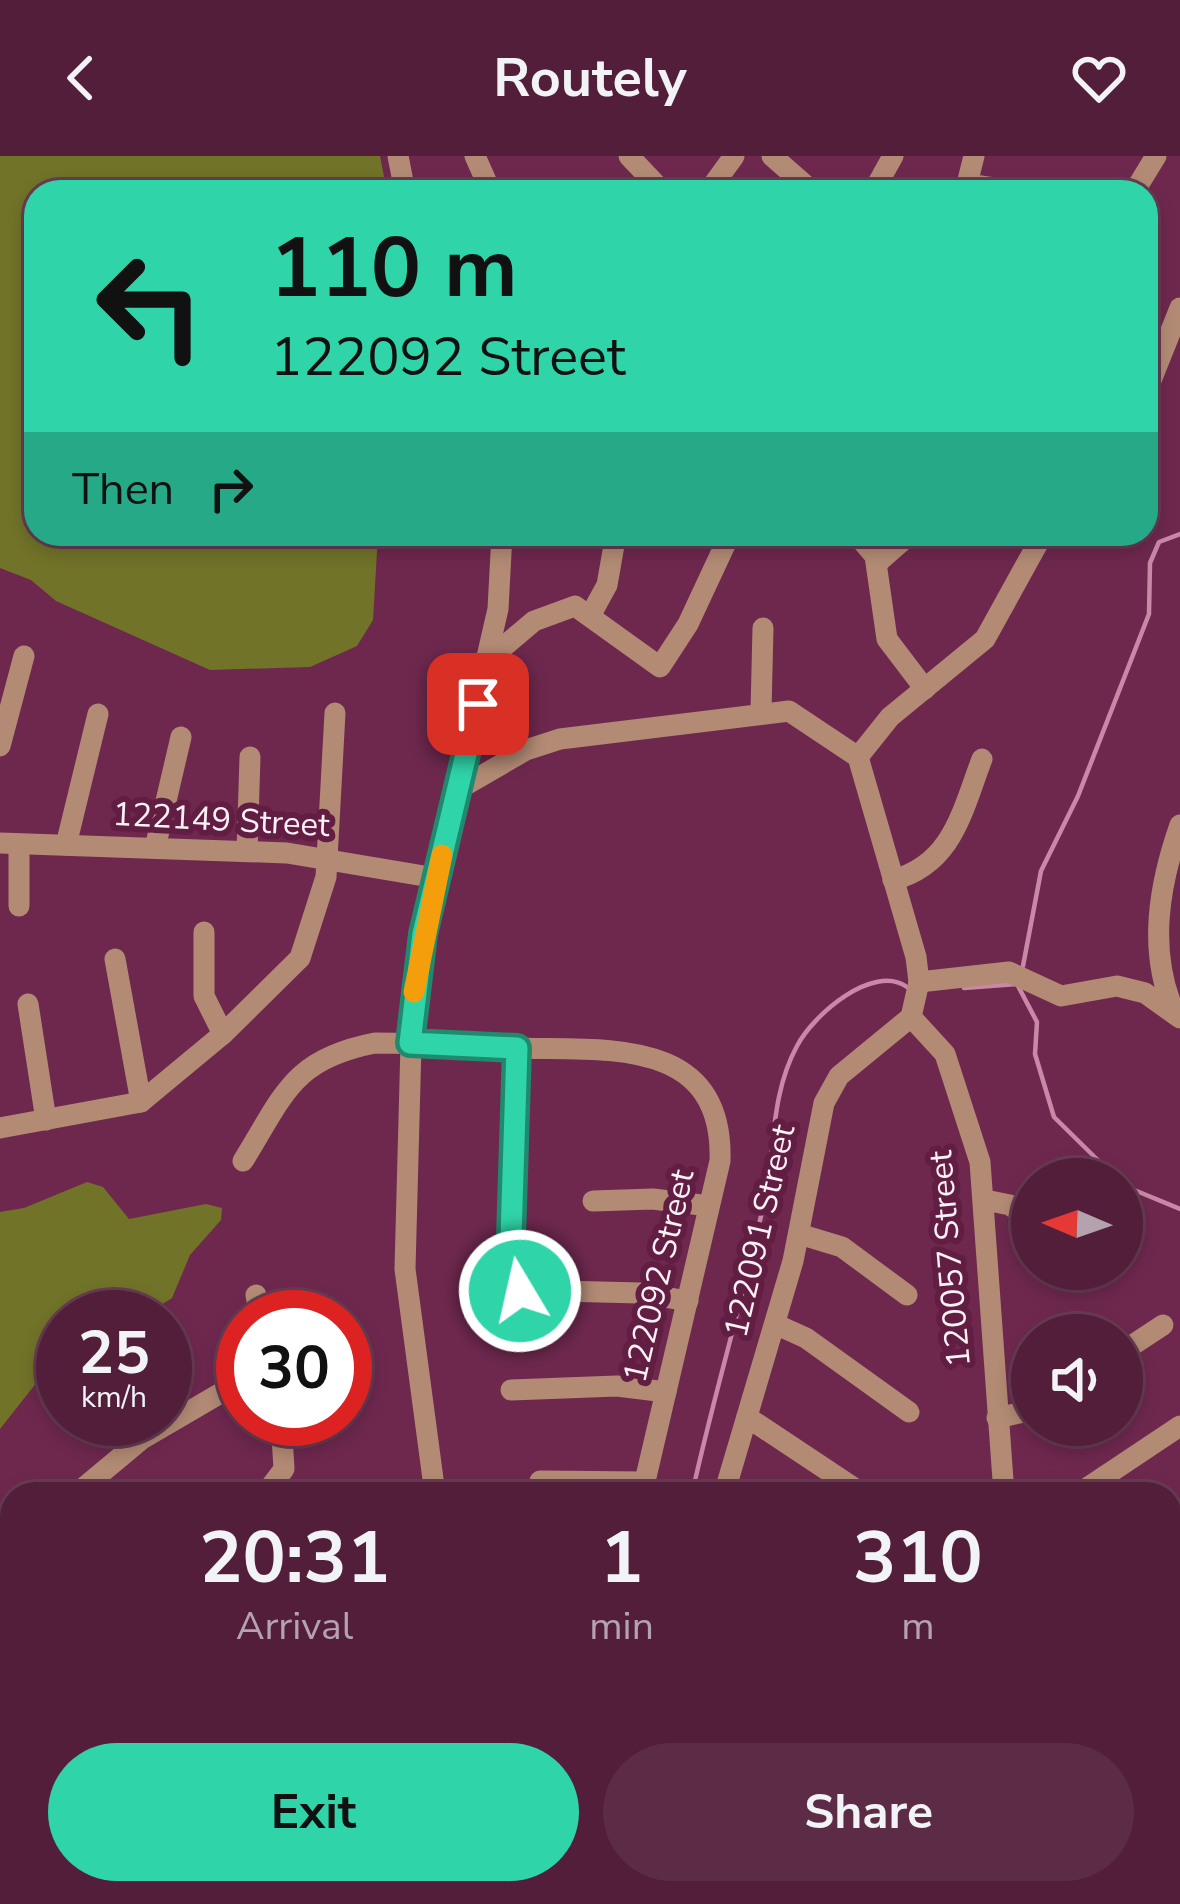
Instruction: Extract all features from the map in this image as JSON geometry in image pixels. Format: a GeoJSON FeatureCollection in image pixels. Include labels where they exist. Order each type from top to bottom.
{"type":"FeatureCollection","features":[{"type":"Feature","properties":{"kind":"street"},"geometry":{"type":"LineString","coordinates":[[629,156],[652,180]]}},
{"type":"Feature","properties":{"kind":"street"},"geometry":{"type":"LineString","coordinates":[[772,156],[799,180]]}},
{"type":"Feature","properties":{"kind":"street"},"geometry":{"type":"LineString","coordinates":[[1158,363],[1180,308]]}},
{"type":"Feature","properties":{"kind":"street"},"geometry":{"type":"LineString","coordinates":[[433,1482],[405,1270],[410,1043],[416,972],[498,609],[501,546]]}},
{"type":"Feature","properties":{"kind":"street"},"geometry":{"type":"LineString","coordinates":[[590,616],[608,585],[614,546]]}},
{"type":"Feature","properties":{"kind":"street"},"geometry":{"type":"LineString","coordinates":[[488,660],[551,611],[575,606],[654,667],[663,664],[724,546]]}},
{"type":"Feature","properties":{"kind":"street"},"geometry":{"type":"LineString","coordinates":[[865,546],[877,563],[887,639],[925,689]]}},
{"type":"Feature","properties":{"kind":"street"},"geometry":{"type":"LineString","coordinates":[[877,563],[896,546]]}},
{"type":"Feature","properties":{"kind":"street"},"geometry":{"type":"LineString","coordinates":[[858,757],[890,717],[986,639],[1036,546]]}},
{"type":"Feature","properties":{"kind":"street"},"geometry":{"type":"LineString","coordinates":[[761,711],[764,628]]}},
{"type":"Feature","properties":{"kind":"street"},"geometry":{"type":"LineString","coordinates":[[0,746],[24,656]]}},
{"type":"Feature","properties":{"kind":"street"},"geometry":{"type":"LineString","coordinates":[[457,790],[526,749],[560,739],[789,711],[858,757],[919,982],[910,1017]]}},
{"type":"Feature","properties":{"kind":"street"},"geometry":{"type":"LineString","coordinates":[[0,1128],[142,1102],[223,1034],[300,958],[318,915],[329,858],[335,713]]}},
{"type":"Feature","properties":{"kind":"street"},"geometry":{"type":"LineString","coordinates":[[66,845],[98,714]]}},
{"type":"Feature","properties":{"kind":"street"},"geometry":{"type":"LineString","coordinates":[[155,848],[181,736]]}},
{"type":"Feature","properties":{"kind":"street"},"geometry":{"type":"LineString","coordinates":[[248,850],[250,757]]}},
{"type":"Feature","properties":{"kind":"street"},"geometry":{"type":"LineString","coordinates":[[893,880],[927,868],[946,849],[982,759]]}},
{"type":"Feature","properties":{"kind":"street"},"geometry":{"type":"LineString","coordinates":[[1179,1021],[1157,960],[1162,889],[1180,825]]}},
{"type":"Feature","properties":{"kind":"street"},"geometry":{"type":"LineString","coordinates":[[9,843],[19,905]]}},
{"type":"Feature","properties":{"kind":"street","name":"122149 Street"},"geometry":{"type":"LineString","coordinates":[[9,843],[248,850],[329,858],[436,878]]}},
{"type":"Feature","properties":{"kind":"street"},"geometry":{"type":"LineString","coordinates":[[204,932],[204,996],[223,1034]]}},
{"type":"Feature","properties":{"kind":"street"},"geometry":{"type":"LineString","coordinates":[[115,959],[142,1102]]}},
{"type":"Feature","properties":{"kind":"street"},"geometry":{"type":"LineString","coordinates":[[919,982],[1009,972],[1061,996],[1117,986],[1145,993],[1179,1021]]}},
{"type":"Feature","properties":{"kind":"street"},"geometry":{"type":"LineString","coordinates":[[28,1004],[46,1120]]}},
{"type":"Feature","properties":{"kind":"street","name":"120057 Street"},"geometry":{"type":"LineString","coordinates":[[910,1017],[945,1054],[977,1149],[985,1200],[1003,1482]]}},
{"type":"Feature","properties":{"kind":"street","name":"122091 Street"},"geometry":{"type":"LineString","coordinates":[[728,1482],[800,1234],[831,1087],[910,1017]]}},
{"type":"Feature","properties":{"kind":"street","name":"122092 Street"},"geometry":{"type":"LineString","coordinates":[[243,1161],[304,1067],[337,1050],[410,1043],[626,1049],[677,1068],[696,1085],[718,1130],[719,1161],[645,1482]]}},
{"type":"Feature","properties":{"kind":"street"},"geometry":{"type":"LineString","coordinates":[[517,1048],[511,1237],[520,1291],[640,1293],[688,1301]]}},
{"type":"Feature","properties":{"kind":"street"},"geometry":{"type":"LineString","coordinates":[[593,1201],[653,1199],[709,1206]]}},
{"type":"Feature","properties":{"kind":"street"},"geometry":{"type":"LineString","coordinates":[[985,1200],[1011,1205]]}},
{"type":"Feature","properties":{"kind":"street"},"geometry":{"type":"LineString","coordinates":[[800,1234],[842,1247],[907,1295]]}},
{"type":"Feature","properties":{"kind":"street"},"geometry":{"type":"LineString","coordinates":[[775,1324],[806,1337],[909,1412]]}},
{"type":"Feature","properties":{"kind":"street"},"geometry":{"type":"LineString","coordinates":[[1143,1338],[1163,1325]]}},
{"type":"Feature","properties":{"kind":"street"},"geometry":{"type":"LineString","coordinates":[[511,1390],[617,1386],[667,1392]]}},
{"type":"Feature","properties":{"kind":"street"},"geometry":{"type":"LineString","coordinates":[[90,1482],[142,1439],[216,1396]]}},
{"type":"Feature","properties":{"kind":"street"},"geometry":{"type":"LineString","coordinates":[[997,1418],[1011,1415]]}},
{"type":"Feature","properties":{"kind":"street"},"geometry":{"type":"LineString","coordinates":[[747,1417],[845,1482]]}},
{"type":"Feature","properties":{"kind":"street"},"geometry":{"type":"LineString","coordinates":[[1096,1482],[1180,1426]]}},
{"type":"Feature","properties":{"kind":"street"},"geometry":{"type":"LineString","coordinates":[[275,1482],[284,1469],[283,1446]]}},
{"type":"Feature","properties":{"kind":"street"},"geometry":{"type":"LineString","coordinates":[[540,1481],[555,1482]]}},
{"type":"Feature","properties":{"kind":"shaded area"},"geometry":{"type":"Polygon","coordinates":[[[0,156],[380,156],[385,180],[24,180],[24,546],[377,546],[373,620],[357,646],[310,667],[210,670],[56,601],[31,580],[0,568],[0,156]]]}},
{"type":"Feature","properties":{"kind":"shaded area"},"geometry":{"type":"Polygon","coordinates":[[[87,1182],[103,1187],[129,1219],[206,1204],[222,1208],[221,1220],[190,1255],[175,1290],[36,1290],[36,1383],[0,1429],[0,1212],[24,1208],[87,1182]]]}},
{"type":"Feature","properties":{"kind":"waterway"},"geometry":{"type":"LineString","coordinates":[[1158,544],[1180,534]]}},
{"type":"Feature","properties":{"kind":"waterway"},"geometry":{"type":"LineString","coordinates":[[1023,966],[1041,871],[1078,796],[1149,614],[1150,563],[1157,546]]}},
{"type":"Feature","properties":{"kind":"waterway"},"geometry":{"type":"LineString","coordinates":[[695,1482],[763,1207],[788,1065],[816,1020],[845,996],[878,982],[907,987]]}},
{"type":"Feature","properties":{"kind":"waterway"},"geometry":{"type":"LineString","coordinates":[[964,988],[1017,984],[1037,1022],[1035,1054],[1054,1117],[1096,1158]]}},
{"type":"Feature","properties":{"kind":"waterway"},"geometry":{"type":"LineString","coordinates":[[1143,1194],[1180,1209]]}},
{"type":"Feature","properties":{"kind":"slow traffic"},"geometry":{"type":"LineString","coordinates":[[414,992],[442,855]]}},
{"type":"Feature","properties":{"kind":"route"},"geometry":{"type":"LineString","coordinates":[[478,704],[423,934],[410,1043],[517,1048],[511,1237],[520,1291]]}}]}
